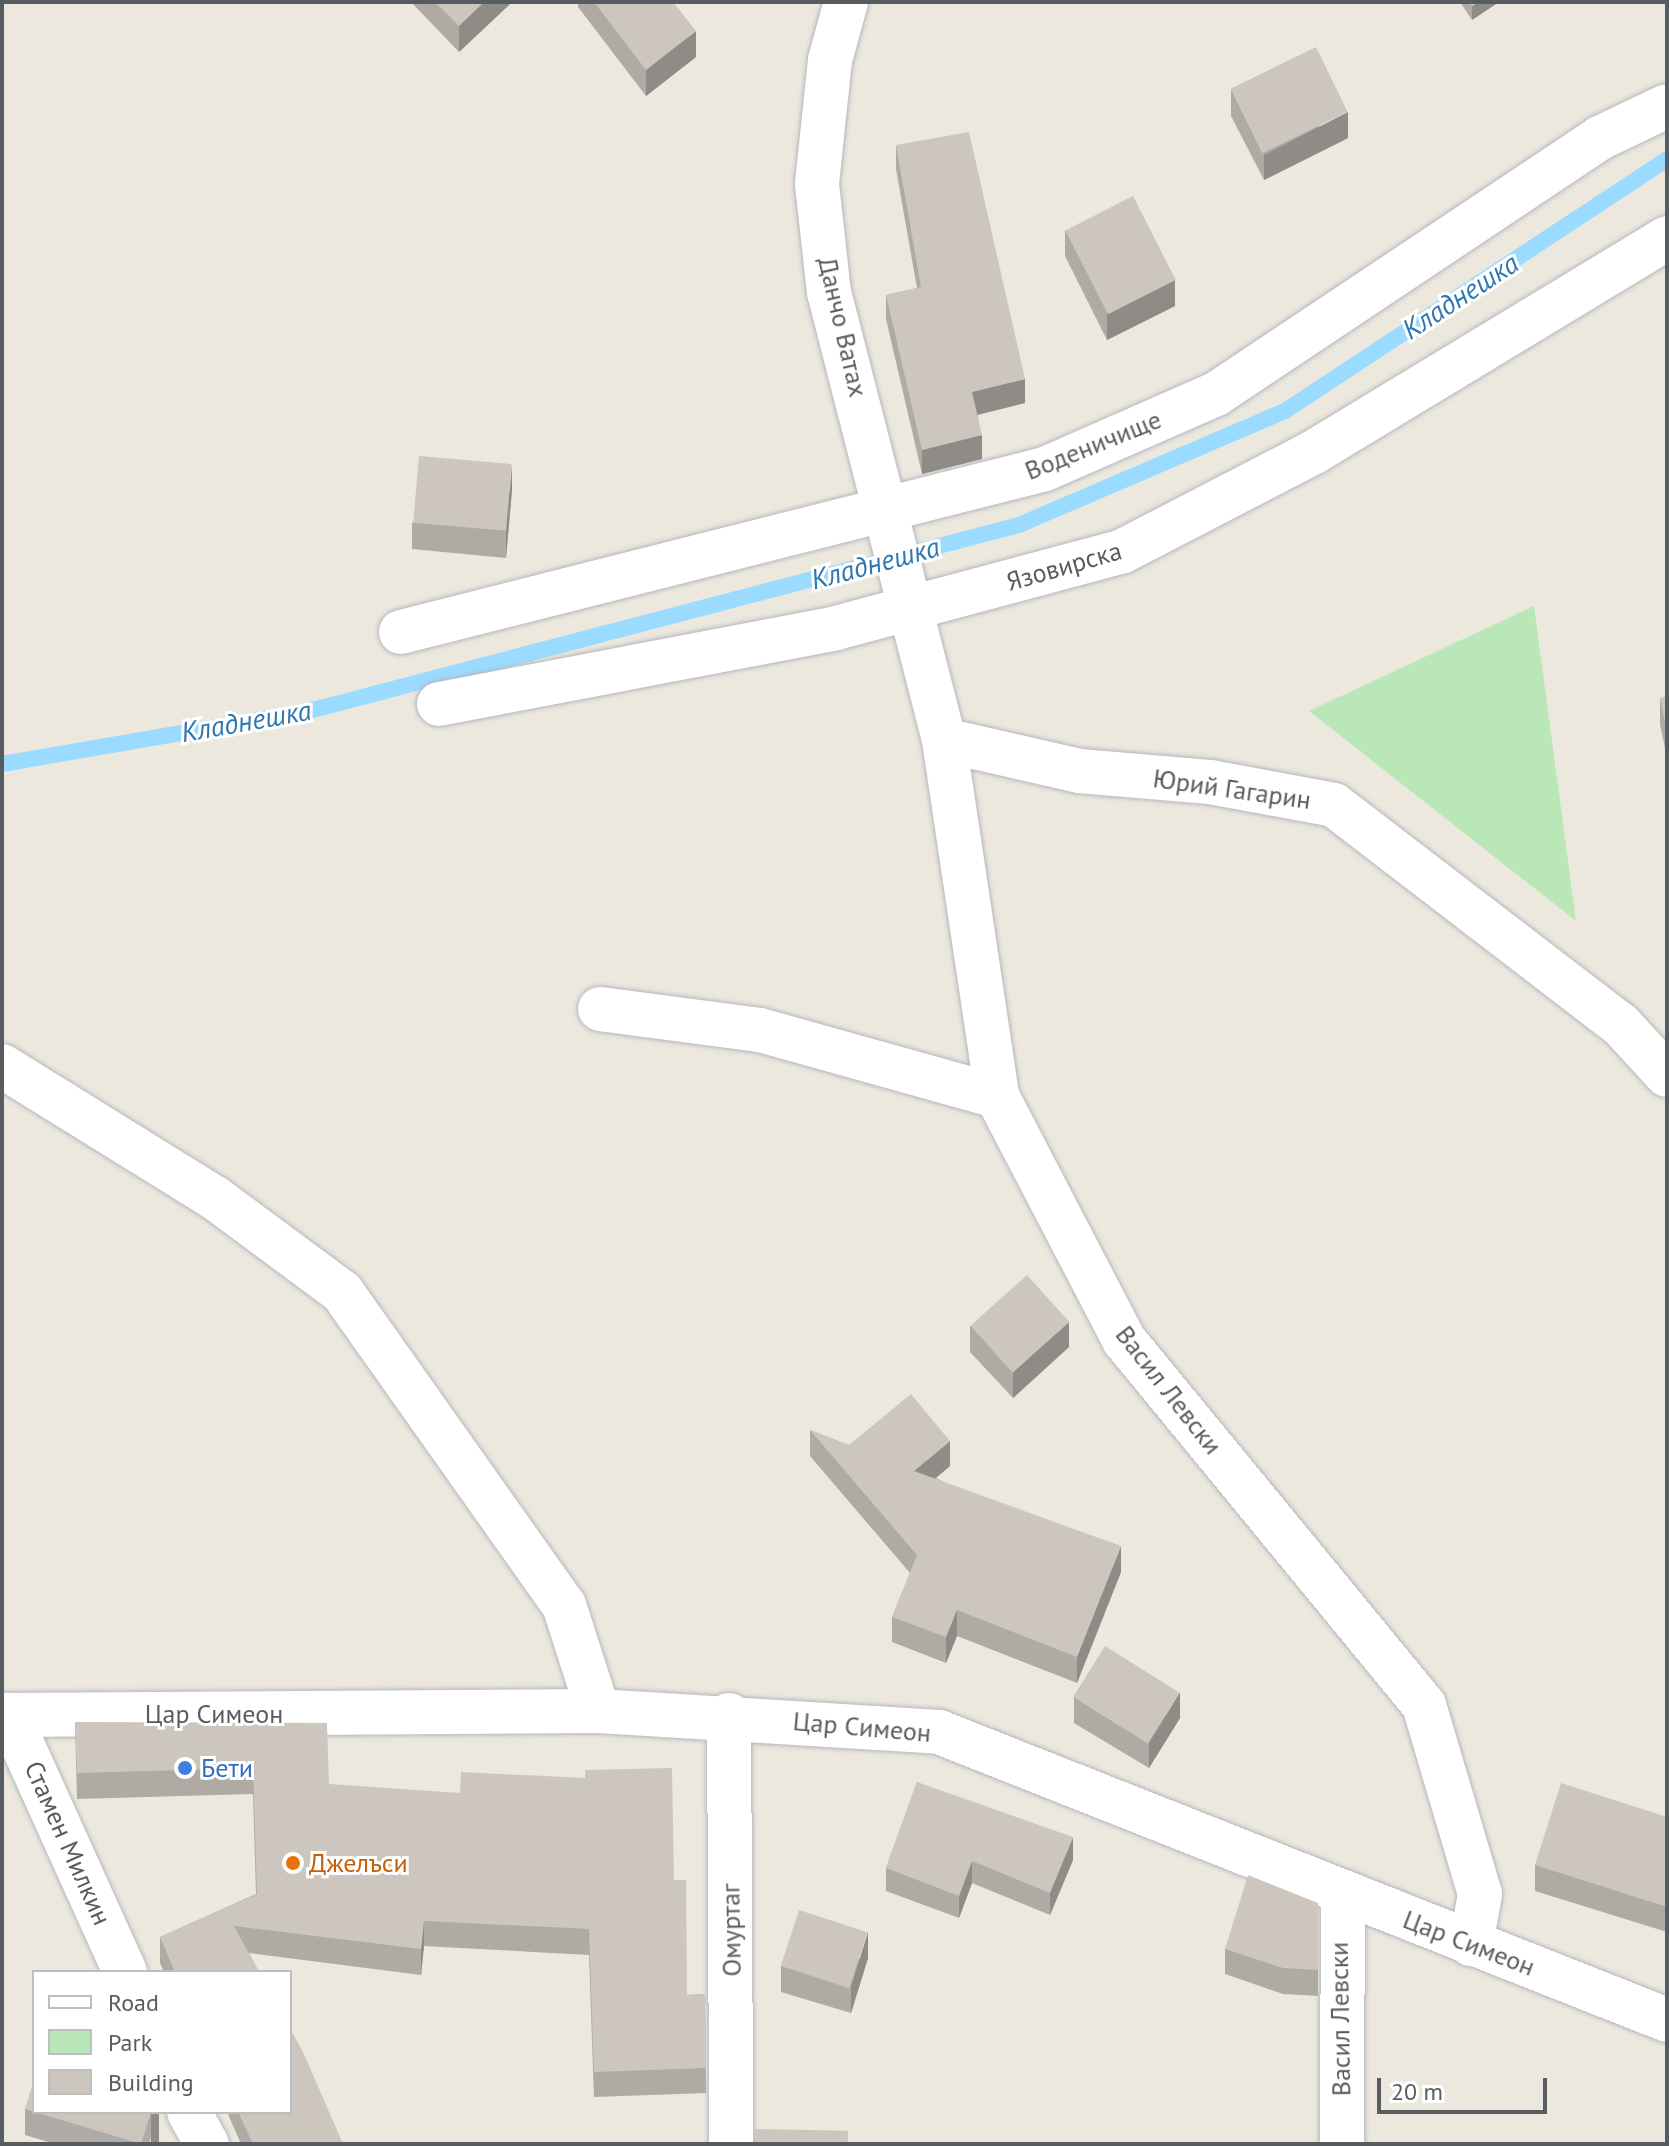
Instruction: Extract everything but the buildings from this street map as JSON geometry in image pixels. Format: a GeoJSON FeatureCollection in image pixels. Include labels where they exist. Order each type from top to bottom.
{"type":"FeatureCollection","features":[{"type":"Feature","properties":{"kind":"street","name":"Данчо Ватах"},"geometry":{"type":"LineString","coordinates":[[846,2],[830,60],[817,184],[829,292],[890,512]]}},
{"type":"Feature","properties":{"kind":"street","name":"Воденичище"},"geometry":{"type":"LineString","coordinates":[[401,632],[890,512],[1045,469],[1216,394],[1381,290],[1600,138],[1667,106]]}},
{"type":"Feature","properties":{"kind":"street","name":"Язовирска"},"geometry":{"type":"LineString","coordinates":[[439,704],[1123,551],[1314,452],[1667,238]]}},
{"type":"Feature","properties":{"kind":"street"},"geometry":{"type":"LineString","coordinates":[[890,512],[944,740]]}},
{"type":"Feature","properties":{"kind":"street","name":"Юрий Гагарин"},"geometry":{"type":"LineString","coordinates":[[944,740],[1079,771],[1210,782],[1334,805],[1621,1025],[1667,1075]]}},
{"type":"Feature","properties":{"kind":"street","name":"Васил Левски"},"geometry":{"type":"LineString","coordinates":[[944,740],[997,1096],[1124,1340],[1424,1705],[1480,1894],[1471,1944]]}},
{"type":"Feature","properties":{"kind":"street"},"geometry":{"type":"LineString","coordinates":[[600,1009],[760,1030],[997,1096]]}},
{"type":"Feature","properties":{"kind":"street"},"geometry":{"type":"LineString","coordinates":[[2,1066],[215,1198],[342,1292],[564,1605],[598,1711]]}},
{"type":"Feature","properties":{"kind":"street","name":"Цар Симеон"},"geometry":{"type":"LineString","coordinates":[[6,1715],[598,1711],[729,1715],[939,1732],[1667,2020]]}},
{"type":"Feature","properties":{"kind":"street","name":"Стамен Милкин"},"geometry":{"type":"LineString","coordinates":[[6,1715],[124,1970]]}},
{"type":"Feature","properties":{"kind":"street","name":"Омуртаг"},"geometry":{"type":"LineString","coordinates":[[729,1715],[731,2144]]}},
{"type":"Feature","properties":{"kind":"street","name":"Васил Левски"},"geometry":{"type":"LineString","coordinates":[[1342,2144],[1338,1932],[1343,1894]]}},
{"type":"Feature","properties":{"kind":"street"},"geometry":{"type":"LineString","coordinates":[[190,2114],[207,2144]]}},
{"type":"Feature","properties":{"kind":"green space"},"geometry":{"type":"Polygon","coordinates":[[[1534,606],[1576,921],[1309,711],[1534,606]]]}},
{"type":"Feature","properties":{"kind":"waterway","name":"Кладнешка"},"geometry":{"type":"LineString","coordinates":[[2,764],[309,711],[1019,525],[1285,411],[1667,159]]}},
{"type":"Feature","properties":{"kind":"place","name":"Бети"},"geometry":{"type":"Point","coordinates":[185,1768]}},
{"type":"Feature","properties":{"kind":"place","name":"Джелъси"},"geometry":{"type":"Point","coordinates":[293,1863]}}]}
